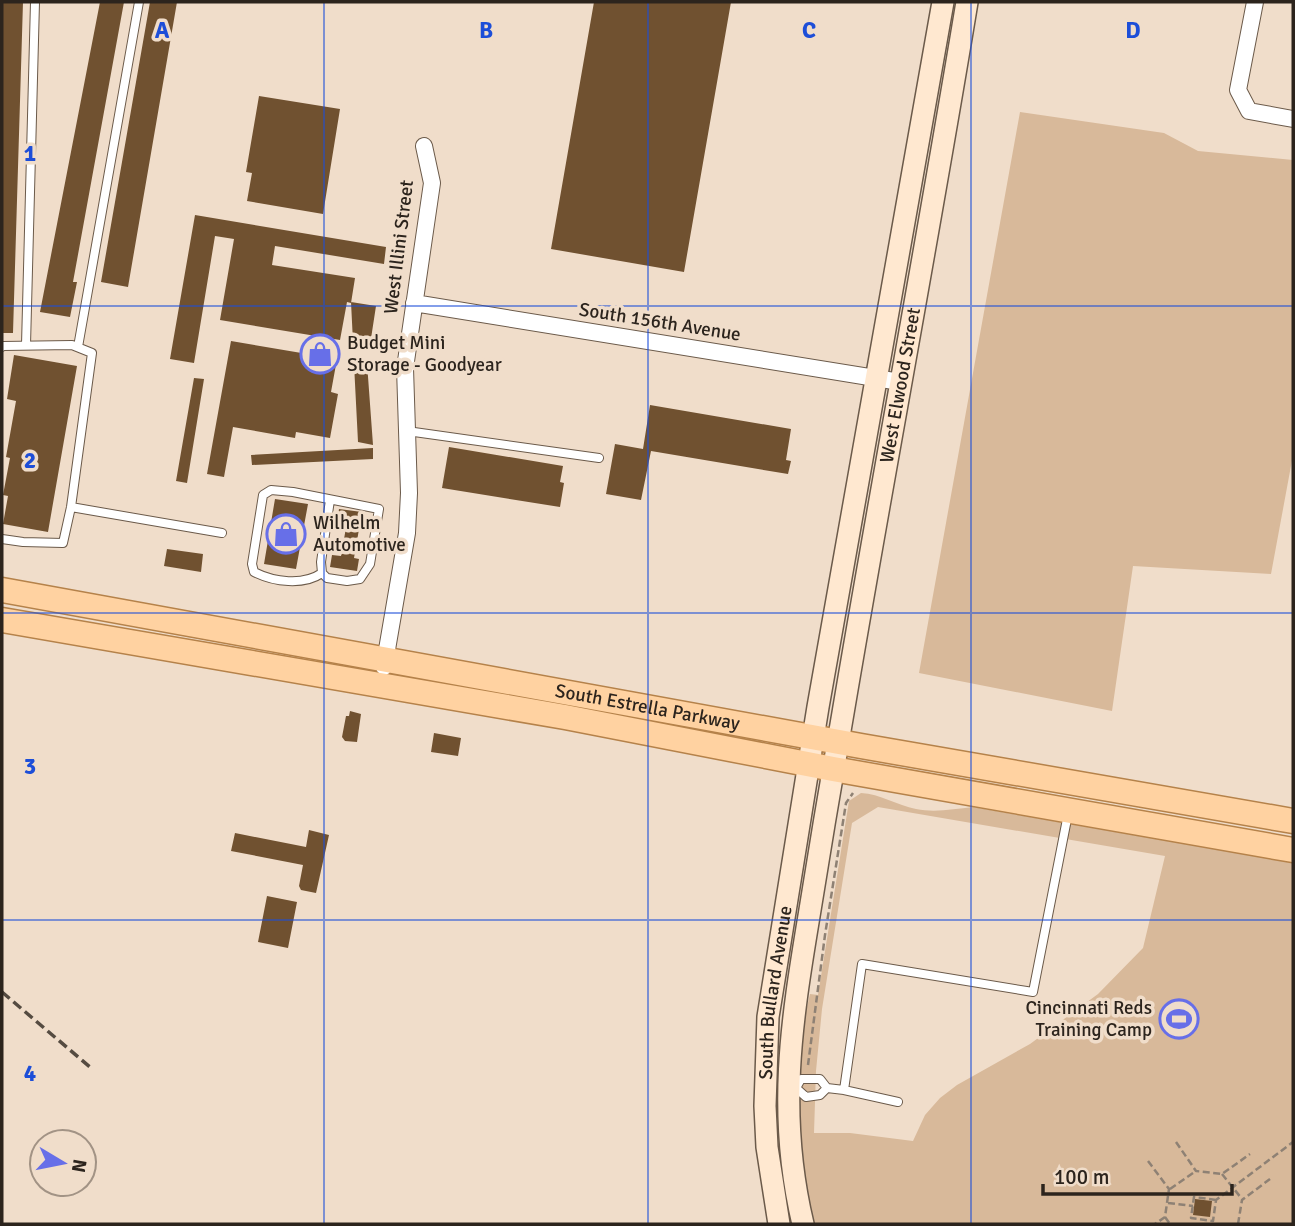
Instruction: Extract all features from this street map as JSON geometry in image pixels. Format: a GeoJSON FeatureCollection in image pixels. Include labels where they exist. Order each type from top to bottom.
{"type":"FeatureCollection","features":[{"type":"Feature","properties":{"kind":"main road","name":"West Elwood Street"},"geometry":{"type":"LineString","coordinates":[[809,763],[943,2]]}},
{"type":"Feature","properties":{"kind":"main road","name":"West Elwood Street"},"geometry":{"type":"LineString","coordinates":[[833,769],[967,2]]}},
{"type":"Feature","properties":{"kind":"main road","name":"South Estrella Parkway"},"geometry":{"type":"LineString","coordinates":[[2,590],[1293,821]]}},
{"type":"Feature","properties":{"kind":"main road","name":"South Estrella Parkway"},"geometry":{"type":"LineString","coordinates":[[2,620],[1293,850]]}},
{"type":"Feature","properties":{"kind":"main road","name":"South Bullard Avenue"},"geometry":{"type":"LineString","coordinates":[[779,1224],[765,1120],[766,1042],[809,763]]}},
{"type":"Feature","properties":{"kind":"main road","name":"South Bullard Avenue"},"geometry":{"type":"LineString","coordinates":[[803,1224],[791,1162],[794,1009],[833,769]]}},
{"type":"Feature","properties":{"kind":"street"},"geometry":{"type":"LineString","coordinates":[[1255,2],[1238,90],[1249,111],[1293,119]]}},
{"type":"Feature","properties":{"kind":"street","name":"West Illini Street"},"geometry":{"type":"LineString","coordinates":[[381,686],[407,533],[409,493],[405,368],[432,183],[424,146]]}},
{"type":"Feature","properties":{"kind":"street","name":"South 156th Avenue"},"geometry":{"type":"LineString","coordinates":[[414,303],[900,382]]}},
{"type":"Feature","properties":{"kind":"lane"},"geometry":{"type":"LineString","coordinates":[[26,345],[35,2]]}},
{"type":"Feature","properties":{"kind":"lane"},"geometry":{"type":"LineString","coordinates":[[78,347],[139,2]]}},
{"type":"Feature","properties":{"kind":"lane"},"geometry":{"type":"LineString","coordinates":[[2,347],[72,345],[92,353],[71,507],[63,542],[2,539]]}},
{"type":"Feature","properties":{"kind":"lane"},"geometry":{"type":"LineString","coordinates":[[407,432],[599,458]]}},
{"type":"Feature","properties":{"kind":"lane"},"geometry":{"type":"LineString","coordinates":[[322,573],[312,581],[296,582],[263,576],[254,572],[252,564],[263,495],[271,491],[293,492],[379,509],[370,564],[365,575],[355,582],[327,578],[322,573],[320,562],[330,500]]}},
{"type":"Feature","properties":{"kind":"lane"},"geometry":{"type":"LineString","coordinates":[[71,507],[222,533]]}},
{"type":"Feature","properties":{"kind":"lane"},"geometry":{"type":"LineString","coordinates":[[845,1090],[862,964],[1033,992],[1069,811]]}},
{"type":"Feature","properties":{"kind":"lane"},"geometry":{"type":"LineString","coordinates":[[827,1088],[820,1095],[806,1097],[792,1088],[801,1079],[820,1079],[827,1088],[898,1102]]}},
{"type":"Feature","properties":{"kind":"path"},"geometry":{"type":"LineString","coordinates":[[807,1079],[816,997],[846,803],[853,793]]}},
{"type":"Feature","properties":{"kind":"path"},"geometry":{"type":"LineString","coordinates":[[1175,1142],[1196,1171]]}},
{"type":"Feature","properties":{"kind":"path"},"geometry":{"type":"LineString","coordinates":[[1216,1200],[1214,1223],[1191,1218],[1194,1197],[1216,1200],[1293,1142]]}},
{"type":"Feature","properties":{"kind":"path"},"geometry":{"type":"LineString","coordinates":[[1169,1189],[1196,1171],[1222,1174],[1250,1154]]}},
{"type":"Feature","properties":{"kind":"path"},"geometry":{"type":"LineString","coordinates":[[1148,1161],[1169,1189],[1165,1217],[1170,1224]]}},
{"type":"Feature","properties":{"kind":"path"},"geometry":{"type":"LineString","coordinates":[[1222,1174],[1242,1200]]}},
{"type":"Feature","properties":{"kind":"path"},"geometry":{"type":"LineString","coordinates":[[1238,1224],[1242,1200],[1270,1179]]}},
{"type":"Feature","properties":{"kind":"path"},"geometry":{"type":"LineString","coordinates":[[1167,1203],[1193,1206]]}},
{"type":"Feature","properties":{"kind":"path"},"geometry":{"type":"LineString","coordinates":[[1155,1224],[1165,1217]]}},
{"type":"Feature","properties":{"kind":"shaded area"},"geometry":{"type":"Polygon","coordinates":[[[1020,112],[1164,133],[1198,151],[1293,160],[1293,455],[1271,574],[1133,566],[1112,711],[919,673],[1020,112]]]}},
{"type":"Feature","properties":{"kind":"shaded area","name":"Cincinnati Reds Training Camp"},"geometry":{"type":"Polygon","coordinates":[[[861,793],[923,810],[973,807],[1293,863],[1293,1224],[813,1224],[798,1136],[797,1067],[810,994],[818,995],[849,801],[861,793]],[[878,807],[852,823],[822,1009],[814,1133],[850,1133],[913,1141],[925,1115],[940,1098],[957,1085],[1030,1044],[1098,994],[1143,948],[1165,856],[878,807]]]}},
{"type":"Feature","properties":{"kind":"building"},"geometry":{"type":"Polygon","coordinates":[[[2,2],[23,2],[13,333],[2,333],[2,2]]]}},
{"type":"Feature","properties":{"kind":"building"},"geometry":{"type":"Polygon","coordinates":[[[100,2],[124,2],[73,282],[77,282],[70,317],[40,312],[100,2]]]}},
{"type":"Feature","properties":{"kind":"building"},"geometry":{"type":"Polygon","coordinates":[[[150,2],[177,2],[128,287],[101,282],[150,2]]]}},
{"type":"Feature","properties":{"kind":"building"},"geometry":{"type":"Polygon","coordinates":[[[594,2],[731,2],[684,272],[551,249],[594,2]]]}},
{"type":"Feature","properties":{"kind":"building"},"geometry":{"type":"Polygon","coordinates":[[[259,96],[340,109],[323,214],[247,201],[252,173],[246,172],[259,96]]]}},
{"type":"Feature","properties":{"kind":"building"},"geometry":{"type":"Polygon","coordinates":[[[195,215],[386,247],[384,264],[275,246],[272,265],[355,278],[351,303],[347,302],[340,340],[220,320],[234,239],[215,236],[194,363],[170,359],[195,215]]]}},
{"type":"Feature","properties":{"kind":"building"},"geometry":{"type":"Polygon","coordinates":[[[351,302],[376,306],[370,345],[353,342],[351,302]]]}},
{"type":"Feature","properties":{"kind":"building"},"geometry":{"type":"Polygon","coordinates":[[[231,341],[337,359],[331,392],[338,394],[330,438],[296,432],[295,438],[233,427],[224,477],[207,474],[231,341]]]}},
{"type":"Feature","properties":{"kind":"building"},"geometry":{"type":"Polygon","coordinates":[[[14,355],[77,366],[48,532],[3,524],[8,496],[3,495],[10,458],[6,457],[16,401],[7,399],[14,355]]]}},
{"type":"Feature","properties":{"kind":"building"},"geometry":{"type":"Polygon","coordinates":[[[367,363],[373,445],[358,442],[354,364],[367,363]]]}},
{"type":"Feature","properties":{"kind":"building"},"geometry":{"type":"Polygon","coordinates":[[[194,378],[204,379],[187,483],[176,481],[194,378]]]}},
{"type":"Feature","properties":{"kind":"building"},"geometry":{"type":"Polygon","coordinates":[[[650,405],[791,429],[786,460],[791,461],[788,474],[651,451],[641,500],[606,494],[615,444],[643,449],[650,405]]]}},
{"type":"Feature","properties":{"kind":"building"},"geometry":{"type":"Polygon","coordinates":[[[449,447],[563,466],[560,482],[564,483],[560,507],[442,488],[449,447]]]}},
{"type":"Feature","properties":{"kind":"building"},"geometry":{"type":"Polygon","coordinates":[[[373,448],[373,459],[252,465],[251,455],[373,448]]]}},
{"type":"Feature","properties":{"kind":"building","name":"Wilhelm Automotive"},"geometry":{"type":"Polygon","coordinates":[[[275,499],[308,504],[296,569],[264,564],[275,499]]]}},
{"type":"Feature","properties":{"kind":"building"},"geometry":{"type":"Polygon","coordinates":[[[339,509],[362,512],[354,558],[359,559],[357,571],[330,567],[332,555],[341,556],[347,522],[337,521],[339,509]]]}},
{"type":"Feature","properties":{"kind":"building"},"geometry":{"type":"Polygon","coordinates":[[[167,549],[203,554],[201,572],[164,566],[167,549]]]}},
{"type":"Feature","properties":{"kind":"building"},"geometry":{"type":"Polygon","coordinates":[[[350,711],[361,714],[357,742],[345,741],[342,737],[346,716],[349,716],[350,711]]]}},
{"type":"Feature","properties":{"kind":"building"},"geometry":{"type":"Polygon","coordinates":[[[434,733],[461,738],[458,756],[431,752],[434,733]]]}},
{"type":"Feature","properties":{"kind":"building"},"geometry":{"type":"Polygon","coordinates":[[[309,830],[329,835],[316,893],[301,890],[299,886],[303,865],[231,851],[235,833],[306,847],[309,830]]]}},
{"type":"Feature","properties":{"kind":"building"},"geometry":{"type":"Polygon","coordinates":[[[267,896],[297,902],[288,948],[258,942],[267,896]]]}},
{"type":"Feature","properties":{"kind":"building"},"geometry":{"type":"Polygon","coordinates":[[[1195,1199],[1212,1201],[1210,1217],[1193,1215],[1195,1199]]]}},
{"type":"Feature","properties":{"kind":"railway"},"geometry":{"type":"LineString","coordinates":[[2,992],[91,1068]]}},
{"type":"Feature","properties":{"kind":"place","name":"Budget Mini Storage - Goodyear"},"geometry":{"type":"Point","coordinates":[320,354]}},
{"type":"Feature","properties":{"kind":"place","name":"Wilhelm Automotive"},"geometry":{"type":"Point","coordinates":[286,534]}},
{"type":"Feature","properties":{"kind":"place","name":"Cincinnati Reds Training Camp"},"geometry":{"type":"Point","coordinates":[1179,1019]}}]}
